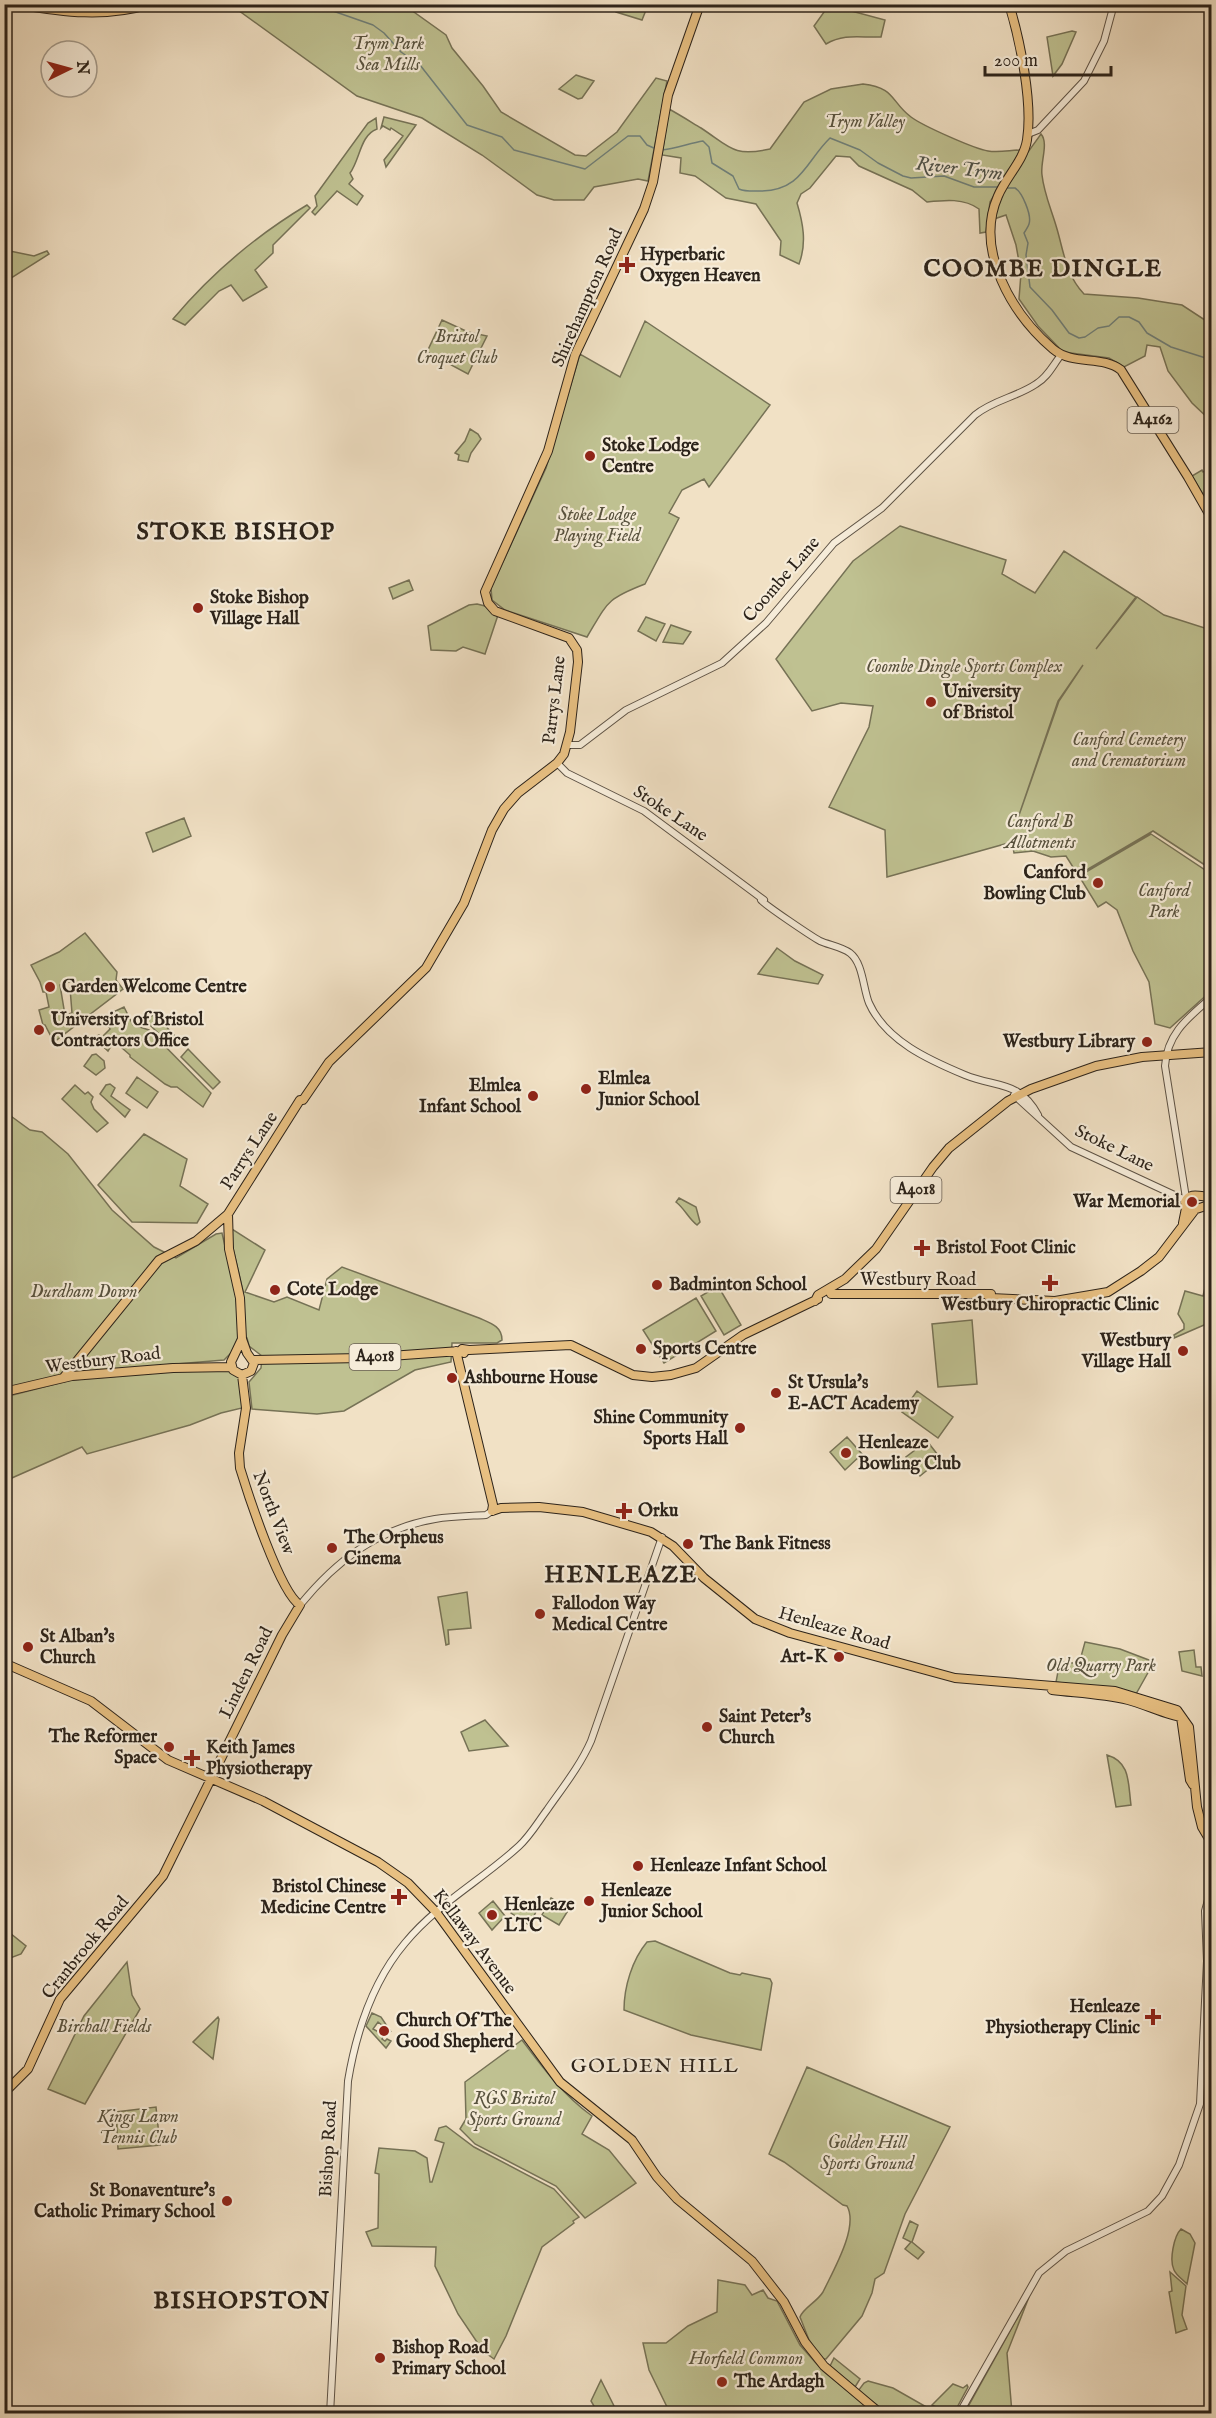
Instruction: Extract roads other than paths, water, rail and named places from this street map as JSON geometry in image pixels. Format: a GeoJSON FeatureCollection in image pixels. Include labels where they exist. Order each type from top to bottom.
{"type":"FeatureCollection","features":[{"type":"Feature","properties":{"kind":"highway"},"geometry":{"type":"LineString","coordinates":[[20,4],[92,13],[123,11],[149,4]]}},
{"type":"Feature","properties":{"kind":"highway"},"geometry":{"type":"LineString","coordinates":[[55,4],[92,8],[127,4]]}},
{"type":"Feature","properties":{"kind":"main road","name":"Shirehampton Road"},"geometry":{"type":"LineString","coordinates":[[485,597],[486,586],[548,451],[574,355],[646,203],[653,182],[668,95],[700,4]]}},
{"type":"Feature","properties":{"kind":"main road"},"geometry":{"type":"LineString","coordinates":[[1009,4],[1022,59],[1028,131],[1024,151],[1007,178],[993,208],[992,253],[999,274],[1034,329],[1064,356]]}},
{"type":"Feature","properties":{"kind":"main road","name":"A4162"},"geometry":{"type":"LineString","coordinates":[[1064,356],[1113,364],[1121,370],[1212,519]]}},
{"type":"Feature","properties":{"kind":"main road","name":"Parrys Lane"},"geometry":{"type":"LineString","coordinates":[[69,1374],[159,1260],[196,1241],[228,1214],[251,1175],[329,1062],[425,966],[464,903],[489,836],[504,809],[518,793],[557,763],[568,745],[578,662],[576,646],[569,638],[495,610],[485,597]]}},
{"type":"Feature","properties":{"kind":"main road","name":"A4018"},"geometry":{"type":"LineString","coordinates":[[845,1279],[882,1241],[941,1156],[997,1109],[1041,1087],[1096,1066],[1151,1056],[1212,1052]]}},
{"type":"Feature","properties":{"kind":"main road"},"geometry":{"type":"LineString","coordinates":[[1191,1203],[1212,1197]]}},
{"type":"Feature","properties":{"kind":"main road"},"geometry":{"type":"LineString","coordinates":[[1191,1203],[1212,1204]]}},
{"type":"Feature","properties":{"kind":"main road","name":"Westbury Road"},"geometry":{"type":"LineString","coordinates":[[831,1294],[991,1296],[1059,1301],[1108,1292],[1142,1271],[1159,1257],[1182,1226],[1191,1203]]}},
{"type":"Feature","properties":{"kind":"main road","name":"Parrys Lane"},"geometry":{"type":"LineString","coordinates":[[228,1214],[227,1233],[240,1298],[242,1339],[247,1353]]}},
{"type":"Feature","properties":{"kind":"main road","name":"Westbury Road"},"geometry":{"type":"LineString","coordinates":[[254,1363],[462,1349],[571,1345],[622,1371],[652,1377],[671,1375],[696,1368],[742,1337],[831,1294],[842,1285],[845,1279]]}},
{"type":"Feature","properties":{"kind":"main road","name":"Westbury Road"},"geometry":{"type":"LineString","coordinates":[[845,1279],[845,1289],[849,1295]]}},
{"type":"Feature","properties":{"kind":"main road","name":"Westbury Road"},"geometry":{"type":"LineString","coordinates":[[815,1301],[818,1295],[845,1279]]}},
{"type":"Feature","properties":{"kind":"main road","name":"Parrys Lane"},"geometry":{"type":"LineString","coordinates":[[237,1354],[242,1339]]}},
{"type":"Feature","properties":{"kind":"main road"},"geometry":{"type":"LineString","coordinates":[[458,1351],[489,1492],[488,1503],[492,1511]]}},
{"type":"Feature","properties":{"kind":"main road"},"geometry":{"type":"LineString","coordinates":[[247,1353],[254,1363],[251,1371],[244,1375],[235,1373],[232,1364],[237,1354],[247,1353]]}},
{"type":"Feature","properties":{"kind":"main road","name":"Westbury Road"},"geometry":{"type":"LineString","coordinates":[[4,1392],[69,1374],[232,1364]]}},
{"type":"Feature","properties":{"kind":"main road","name":"North View"},"geometry":{"type":"LineString","coordinates":[[244,1375],[245,1411],[239,1454],[240,1468],[278,1570],[292,1598],[300,1605]]}},
{"type":"Feature","properties":{"kind":"main road","name":"Henleaze Road"},"geometry":{"type":"LineString","coordinates":[[492,1511],[497,1513],[514,1509],[539,1508],[583,1512],[634,1526],[662,1537],[719,1590],[755,1619],[768,1626],[965,1680],[1037,1685],[1048,1690],[1124,1699],[1160,1710],[1173,1717],[1181,1717],[1190,1780],[1202,1822]]}},
{"type":"Feature","properties":{"kind":"main road","name":"Linden Road"},"geometry":{"type":"LineString","coordinates":[[157,1884],[172,1862],[285,1628],[300,1605]]}},
{"type":"Feature","properties":{"kind":"main road","name":"Kellaway Avenue"},"geometry":{"type":"LineString","coordinates":[[4,1663],[91,1701],[168,1760],[274,1806],[382,1865],[408,1883],[436,1912],[560,2082],[632,2140],[663,2184],[695,2216],[752,2261],[782,2301],[805,2343],[824,2366],[881,2414]]}},
{"type":"Feature","properties":{"kind":"main road"},"geometry":{"type":"LineString","coordinates":[[1202,1822],[1212,1835]]}},
{"type":"Feature","properties":{"kind":"main road"},"geometry":{"type":"LineString","coordinates":[[1202,1822],[1202,1827],[1212,1844]]}},
{"type":"Feature","properties":{"kind":"main road","name":"Cranbrook Road"},"geometry":{"type":"LineString","coordinates":[[4,2093],[28,2069],[60,1999],[157,1884]]}},
{"type":"Feature","properties":{"kind":"street"},"geometry":{"type":"LineString","coordinates":[[1028,131],[1040,127],[1084,81],[1104,41],[1114,4]]}},
{"type":"Feature","properties":{"kind":"street","name":"Coombe Lane"},"geometry":{"type":"LineString","coordinates":[[568,745],[580,745],[626,710],[722,663],[766,623],[834,543],[882,508],[975,415],[995,403],[1034,386],[1064,356]]}},
{"type":"Feature","properties":{"kind":"street","name":"Stoke Lane"},"geometry":{"type":"LineString","coordinates":[[557,763],[567,773],[644,811],[806,934],[846,950],[855,958],[870,1004],[882,1023],[896,1038],[922,1054],[966,1075],[1003,1086],[1021,1097],[1071,1147],[1191,1203]]}},
{"type":"Feature","properties":{"kind":"street"},"geometry":{"type":"LineString","coordinates":[[1191,1203],[1182,1172],[1165,1066],[1166,1055],[1174,1032],[1212,997]]}},
{"type":"Feature","properties":{"kind":"street"},"geometry":{"type":"LineString","coordinates":[[300,1605],[336,1565],[372,1542],[402,1528],[430,1521],[486,1515],[492,1511]]}},
{"type":"Feature","properties":{"kind":"street","name":"Bishop Road"},"geometry":{"type":"LineString","coordinates":[[330,2414],[348,2081],[354,2050],[373,1998],[404,1944],[436,1912],[524,1842],[580,1764],[591,1741],[662,1537]]}},
{"type":"Feature","properties":{"kind":"street"},"geometry":{"type":"LineString","coordinates":[[959,2414],[1039,2273],[1065,2251],[1148,2211],[1162,2196],[1179,2165],[1200,2104],[1207,1961],[1205,1911],[1212,1885]]}},
{"type":"Feature","properties":{"kind":"waterway","name":"River Trym"},"geometry":{"type":"LineString","coordinates":[[313,4],[373,25],[384,33],[401,52],[420,65],[467,125],[502,137],[514,150],[585,169],[628,136],[640,136],[647,145],[656,149]]}},
{"type":"Feature","properties":{"kind":"waterway","name":"River Trym"},"geometry":{"type":"LineString","coordinates":[[661,150],[703,141],[709,147],[712,163],[733,176],[739,189],[747,191],[762,191],[786,186],[802,173],[830,138],[860,150],[878,163],[903,176],[911,178],[944,176],[974,187],[998,187]]}},
{"type":"Feature","properties":{"kind":"waterway","name":"River Trym"},"geometry":{"type":"LineString","coordinates":[[1006,188],[1018,190],[1029,215],[1029,224],[1024,233],[1028,243],[1026,255],[1030,287],[1052,310],[1069,333],[1079,338],[1085,337],[1098,328],[1109,326],[1119,317],[1129,317],[1139,322],[1147,333],[1171,347],[1212,360]]}},
{"type":"Feature","properties":{"kind":"place","name":"Hyperbaric Oxygen Heaven"},"geometry":{"type":"Point","coordinates":[627,265]}},
{"type":"Feature","properties":{"kind":"place","name":"Stoke Lodge Centre"},"geometry":{"type":"Point","coordinates":[590,456]}},
{"type":"Feature","properties":{"kind":"place","name":"Stoke Bishop Village Hall"},"geometry":{"type":"Point","coordinates":[198,608]}},
{"type":"Feature","properties":{"kind":"place","name":"University of Bristol"},"geometry":{"type":"Point","coordinates":[931,702]}},
{"type":"Feature","properties":{"kind":"place","name":"Canford Bowling Club"},"geometry":{"type":"Point","coordinates":[1098,883]}},
{"type":"Feature","properties":{"kind":"place","name":"Garden Welcome Centre"},"geometry":{"type":"Point","coordinates":[50,987]}},
{"type":"Feature","properties":{"kind":"place","name":"University of Bristol Contractors Office"},"geometry":{"type":"Point","coordinates":[39,1030]}},
{"type":"Feature","properties":{"kind":"place","name":"Westbury Library"},"geometry":{"type":"Point","coordinates":[1147,1042]}},
{"type":"Feature","properties":{"kind":"place","name":"Elmlea Junior School"},"geometry":{"type":"Point","coordinates":[586,1089]}},
{"type":"Feature","properties":{"kind":"place","name":"Elmlea Infant School"},"geometry":{"type":"Point","coordinates":[533,1096]}},
{"type":"Feature","properties":{"kind":"place","name":"War Memorial"},"geometry":{"type":"Point","coordinates":[1192,1202]}},
{"type":"Feature","properties":{"kind":"place","name":"Bristol Foot Clinic"},"geometry":{"type":"Point","coordinates":[922,1248]}},
{"type":"Feature","properties":{"kind":"place","name":"Westbury Chiropractic Clinic"},"geometry":{"type":"Point","coordinates":[1050,1283]}},
{"type":"Feature","properties":{"kind":"place","name":"Badminton School"},"geometry":{"type":"Point","coordinates":[657,1285]}},
{"type":"Feature","properties":{"kind":"place","name":"Cote Lodge"},"geometry":{"type":"Point","coordinates":[275,1290]}},
{"type":"Feature","properties":{"kind":"place","name":"Sports Centre"},"geometry":{"type":"Point","coordinates":[641,1349]}},
{"type":"Feature","properties":{"kind":"place","name":"Westbury Village Hall"},"geometry":{"type":"Point","coordinates":[1183,1351]}},
{"type":"Feature","properties":{"kind":"place","name":"Ashbourne House"},"geometry":{"type":"Point","coordinates":[452,1378]}},
{"type":"Feature","properties":{"kind":"place","name":"St Ursula's E-ACT Academy"},"geometry":{"type":"Point","coordinates":[776,1393]}},
{"type":"Feature","properties":{"kind":"place","name":"Shine Community Sports Hall"},"geometry":{"type":"Point","coordinates":[740,1428]}},
{"type":"Feature","properties":{"kind":"place","name":"Henleaze Bowling Club"},"geometry":{"type":"Point","coordinates":[846,1453]}},
{"type":"Feature","properties":{"kind":"place","name":"Orku"},"geometry":{"type":"Point","coordinates":[624,1511]}},
{"type":"Feature","properties":{"kind":"place","name":"The Bank Fitness"},"geometry":{"type":"Point","coordinates":[688,1544]}},
{"type":"Feature","properties":{"kind":"place","name":"The Orpheus Cinema"},"geometry":{"type":"Point","coordinates":[332,1548]}},
{"type":"Feature","properties":{"kind":"place","name":"Fallodon Way Medical Centre"},"geometry":{"type":"Point","coordinates":[540,1614]}},
{"type":"Feature","properties":{"kind":"place","name":"St Alban's Church"},"geometry":{"type":"Point","coordinates":[28,1647]}},
{"type":"Feature","properties":{"kind":"place","name":"Art-K"},"geometry":{"type":"Point","coordinates":[839,1657]}},
{"type":"Feature","properties":{"kind":"place","name":"Saint Peter's Church"},"geometry":{"type":"Point","coordinates":[707,1727]}},
{"type":"Feature","properties":{"kind":"place","name":"The Reformer Space"},"geometry":{"type":"Point","coordinates":[169,1747]}},
{"type":"Feature","properties":{"kind":"place","name":"Keith James Physiotherapy"},"geometry":{"type":"Point","coordinates":[192,1758]}},
{"type":"Feature","properties":{"kind":"place","name":"Henleaze Infant School"},"geometry":{"type":"Point","coordinates":[638,1866]}},
{"type":"Feature","properties":{"kind":"place","name":"Bristol Chinese Medicine Centre"},"geometry":{"type":"Point","coordinates":[399,1897]}},
{"type":"Feature","properties":{"kind":"place","name":"Henleaze Junior School"},"geometry":{"type":"Point","coordinates":[589,1901]}},
{"type":"Feature","properties":{"kind":"place","name":"Henleaze LTC"},"geometry":{"type":"Point","coordinates":[492,1915]}},
{"type":"Feature","properties":{"kind":"place","name":"Henleaze Physiotherapy Clinic"},"geometry":{"type":"Point","coordinates":[1153,2017]}},
{"type":"Feature","properties":{"kind":"place","name":"Church Of The Good Shepherd"},"geometry":{"type":"Point","coordinates":[384,2031]}},
{"type":"Feature","properties":{"kind":"place","name":"St Bonaventure's Catholic Primary School"},"geometry":{"type":"Point","coordinates":[227,2201]}},
{"type":"Feature","properties":{"kind":"place","name":"Bishop Road Primary School"},"geometry":{"type":"Point","coordinates":[380,2358]}},
{"type":"Feature","properties":{"kind":"place","name":"The Ardagh"},"geometry":{"type":"Point","coordinates":[722,2382]}},
{"type":"Feature","properties":{"kind":"district","name":"COOMBE DINGLE"},"geometry":{"type":"Point","coordinates":[1043,269]}},
{"type":"Feature","properties":{"kind":"district","name":"STOKE BISHOP"},"geometry":{"type":"Point","coordinates":[236,532]}},
{"type":"Feature","properties":{"kind":"district","name":"HENLEAZE"},"geometry":{"type":"Point","coordinates":[621,1575]}},
{"type":"Feature","properties":{"kind":"district","name":"GOLDEN HILL"},"geometry":{"type":"Point","coordinates":[655,2066]}},
{"type":"Feature","properties":{"kind":"district","name":"BISHOPSTON"},"geometry":{"type":"Point","coordinates":[242,2301]}},
{"type":"Feature","properties":{"kind":"park label","name":"Trym Park Sea Mills"},"geometry":{"type":"Point","coordinates":[388,54]}},
{"type":"Feature","properties":{"kind":"park label","name":"Trym Valley"},"geometry":{"type":"Point","coordinates":[865,122]}},
{"type":"Feature","properties":{"kind":"park label","name":"Bristol Croquet Club"},"geometry":{"type":"Point","coordinates":[457,347]}},
{"type":"Feature","properties":{"kind":"park label","name":"Stoke Lodge Playing Field"},"geometry":{"type":"Point","coordinates":[597,525]}},
{"type":"Feature","properties":{"kind":"park label","name":"Coombe Dingle Sports Complex"},"geometry":{"type":"Point","coordinates":[964,667]}},
{"type":"Feature","properties":{"kind":"park label","name":"Canford Cemetery and Crematorium"},"geometry":{"type":"Point","coordinates":[1129,750]}},
{"type":"Feature","properties":{"kind":"park label","name":"Canford B Allotments"},"geometry":{"type":"Point","coordinates":[1040,832]}},
{"type":"Feature","properties":{"kind":"park label","name":"Canford Park"},"geometry":{"type":"Point","coordinates":[1164,901]}},
{"type":"Feature","properties":{"kind":"park label","name":"Durdham Down"},"geometry":{"type":"Point","coordinates":[84,1292]}},
{"type":"Feature","properties":{"kind":"park label","name":"Old Quarry Park"},"geometry":{"type":"Point","coordinates":[1101,1666]}},
{"type":"Feature","properties":{"kind":"park label","name":"Birchall Fields"},"geometry":{"type":"Point","coordinates":[104,2027]}},
{"type":"Feature","properties":{"kind":"park label","name":"RGS Bristol Sports Ground"},"geometry":{"type":"Point","coordinates":[514,2109]}},
{"type":"Feature","properties":{"kind":"park label","name":"Kings Lawn Tennis Club"},"geometry":{"type":"Point","coordinates":[138,2127]}},
{"type":"Feature","properties":{"kind":"park label","name":"Golden Hill Sports Ground"},"geometry":{"type":"Point","coordinates":[867,2153]}},
{"type":"Feature","properties":{"kind":"park label","name":"Horfield Common"},"geometry":{"type":"Point","coordinates":[746,2359]}}]}
